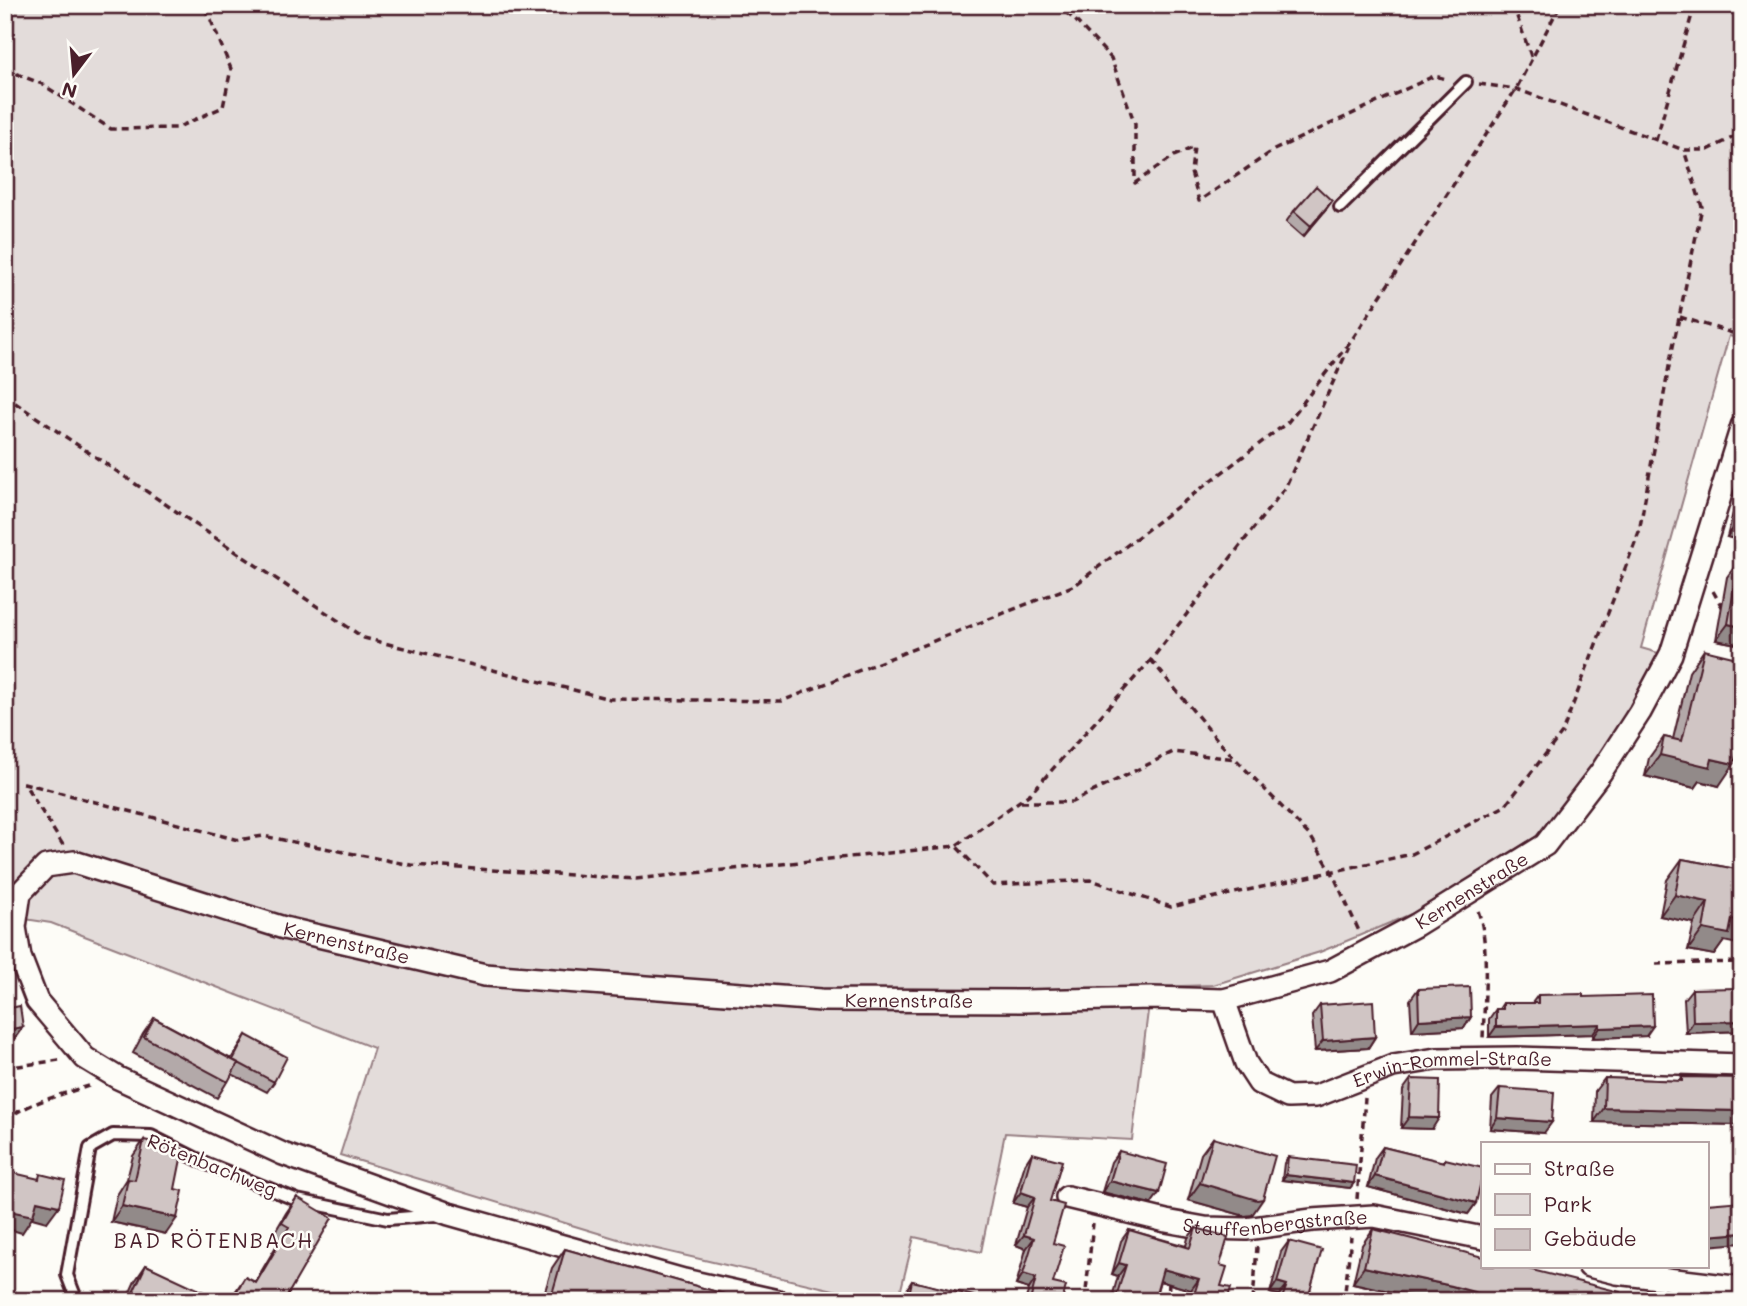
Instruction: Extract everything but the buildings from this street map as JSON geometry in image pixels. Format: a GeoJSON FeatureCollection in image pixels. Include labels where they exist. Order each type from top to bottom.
{"type":"FeatureCollection","features":[{"type":"Feature","properties":{"kind":"street","name":"Kernenstraße"},"geometry":{"type":"LineString","coordinates":[[74,862],[284,928],[485,975],[821,1000],[1224,1000],[1331,971],[1416,925],[1545,845],[1601,772],[1640,712],[1671,654],[1742,426]]}},
{"type":"Feature","properties":{"kind":"street"},"geometry":{"type":"LineString","coordinates":[[74,862],[46,866],[20,893],[15,926],[20,957],[37,1001],[85,1058],[118,1078]]}},
{"type":"Feature","properties":{"kind":"street","name":"Erwin-Rommel-Straße"},"geometry":{"type":"LineString","coordinates":[[1224,1000],[1246,1062],[1259,1083],[1288,1097],[1316,1096],[1393,1066],[1436,1059],[1742,1065]]}},
{"type":"Feature","properties":{"kind":"street","name":"Rötenbachweg"},"geometry":{"type":"LineString","coordinates":[[118,1078],[283,1154],[449,1214],[684,1280],[778,1301]]}},
{"type":"Feature","properties":{"kind":"street","name":"Stauffenbergstraße"},"geometry":{"type":"LineString","coordinates":[[1068,1197],[1205,1228],[1246,1229],[1353,1216],[1374,1216],[1481,1238]]}},
{"type":"Feature","properties":{"kind":"street"},"geometry":{"type":"LineString","coordinates":[[1597,1268],[1617,1273],[1742,1288]]}},
{"type":"Feature","properties":{"kind":"lane"},"geometry":{"type":"LineString","coordinates":[[1340,207],[1466,82]]}},
{"type":"Feature","properties":{"kind":"lane","name":"Rötenbachweg"},"geometry":{"type":"LineString","coordinates":[[77,1301],[66,1275],[90,1148],[113,1135],[150,1136],[205,1163],[297,1200],[388,1219],[449,1214]]}},
{"type":"Feature","properties":{"kind":"path"},"geometry":{"type":"LineString","coordinates":[[5,69],[42,84],[111,129],[176,128],[223,107],[231,69],[202,5]]}},
{"type":"Feature","properties":{"kind":"path"},"geometry":{"type":"LineString","coordinates":[[861,5],[865,8],[879,5]]}},
{"type":"Feature","properties":{"kind":"path"},"geometry":{"type":"LineString","coordinates":[[1057,5],[1111,58],[1135,124],[1135,183],[1174,156],[1194,147],[1191,172],[1199,201],[1274,150],[1434,76],[1516,89],[1684,150],[1707,150],[1742,133]]}},
{"type":"Feature","properties":{"kind":"path"},"geometry":{"type":"LineString","coordinates":[[1513,5],[1532,59]]}},
{"type":"Feature","properties":{"kind":"path"},"geometry":{"type":"LineString","coordinates":[[5,397],[364,638],[610,699],[782,701],[1075,585],[1288,422],[1353,338],[1516,89],[1560,5]]}},
{"type":"Feature","properties":{"kind":"path"},"geometry":{"type":"LineString","coordinates":[[1656,139],[1691,18],[1692,5]]}},
{"type":"Feature","properties":{"kind":"path"},"geometry":{"type":"LineString","coordinates":[[957,846],[993,885],[1091,880],[1171,907],[1412,855],[1505,806],[1562,733],[1639,532],[1702,207],[1684,150]]}},
{"type":"Feature","properties":{"kind":"path"},"geometry":{"type":"LineString","coordinates":[[1679,317],[1742,336]]}},
{"type":"Feature","properties":{"kind":"path"},"geometry":{"type":"LineString","coordinates":[[74,862],[24,783],[238,840],[263,836],[411,865],[636,879],[957,846],[1031,793],[1152,660],[1285,488],[1353,338]]}},
{"type":"Feature","properties":{"kind":"path"},"geometry":{"type":"LineString","coordinates":[[1152,660],[1236,759],[1311,836],[1332,872],[1368,951]]}},
{"type":"Feature","properties":{"kind":"path"},"geometry":{"type":"LineString","coordinates":[[1730,660],[1742,661]]}},
{"type":"Feature","properties":{"kind":"path"},"geometry":{"type":"LineString","coordinates":[[1019,802],[1072,802],[1173,752],[1236,759]]}},
{"type":"Feature","properties":{"kind":"path"},"geometry":{"type":"LineString","coordinates":[[1470,892],[1482,920],[1483,1059]]}},
{"type":"Feature","properties":{"kind":"path"},"geometry":{"type":"LineString","coordinates":[[1656,964],[1742,962]]}},
{"type":"Feature","properties":{"kind":"path"},"geometry":{"type":"LineString","coordinates":[[5,1068],[85,1058]]}},
{"type":"Feature","properties":{"kind":"path"},"geometry":{"type":"LineString","coordinates":[[1344,1301],[1357,1201],[1367,1075]]}},
{"type":"Feature","properties":{"kind":"path"},"geometry":{"type":"LineString","coordinates":[[5,1120],[13,1114],[63,1094],[118,1078]]}},
{"type":"Feature","properties":{"kind":"path"},"geometry":{"type":"LineString","coordinates":[[1085,1301],[1095,1203]]}},
{"type":"Feature","properties":{"kind":"path"},"geometry":{"type":"LineString","coordinates":[[1253,1301],[1258,1228]]}},
{"type":"Feature","properties":{"kind":"path"},"geometry":{"type":"LineString","coordinates":[[1168,1301],[1170,1275]]}},
{"type":"Feature","properties":{"kind":"green space"},"geometry":{"type":"Polygon","coordinates":[[[5,5],[1742,5],[1742,339],[1729,336],[1641,648],[1662,654],[1595,766],[1540,834],[1416,912],[1320,952],[1213,985],[1151,987],[1132,1140],[1005,1133],[981,1252],[914,1237],[898,1301],[881,1301],[631,1243],[340,1155],[374,1048],[51,923],[5,916],[5,5]]]}},
{"type":"Feature","properties":{"kind":"district","name":"BAD RÖTENBACH"},"geometry":{"type":"Point","coordinates":[214,1241]}}]}
